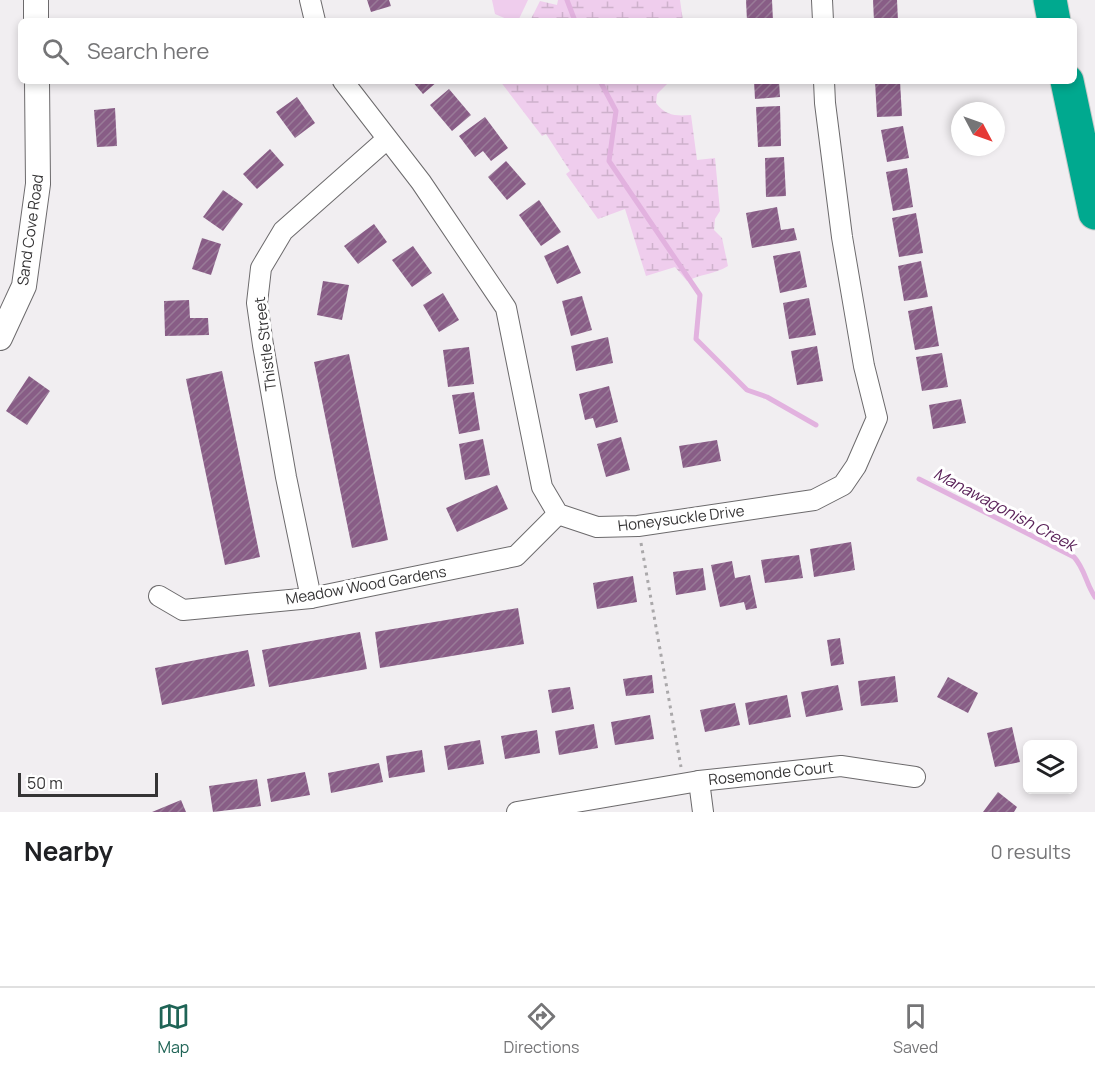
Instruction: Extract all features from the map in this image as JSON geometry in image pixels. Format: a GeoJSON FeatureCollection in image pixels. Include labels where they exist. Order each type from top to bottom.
{"type":"FeatureCollection","features":[{"type":"Feature","properties":{"kind":"highway"},"geometry":{"type":"LineString","coordinates":[[1050,0],[1053,18]]}},
{"type":"Feature","properties":{"kind":"highway"},"geometry":{"type":"LineString","coordinates":[[1068,84],[1095,213]]}},
{"type":"Feature","properties":{"kind":"street"},"geometry":{"type":"LineString","coordinates":[[36,0],[36,18]]}},
{"type":"Feature","properties":{"kind":"street"},"geometry":{"type":"LineString","coordinates":[[310,0],[314,18]]}},
{"type":"Feature","properties":{"kind":"street"},"geometry":{"type":"LineString","coordinates":[[822,0],[823,18]]}},
{"type":"Feature","properties":{"kind":"street","name":"Sand Cove Road"},"geometry":{"type":"LineString","coordinates":[[0,338],[24,286],[38,184],[37,84]]}},
{"type":"Feature","properties":{"kind":"street"},"geometry":{"type":"LineString","coordinates":[[345,84],[421,182],[506,308],[542,487],[558,514]]}},
{"type":"Feature","properties":{"kind":"street","name":"Honeysuckle Drive"},"geometry":{"type":"LineString","coordinates":[[558,514],[597,527],[638,526],[814,500],[843,485],[856,466],[877,418],[864,366],[842,237],[824,84]]}},
{"type":"Feature","properties":{"kind":"street","name":"Thistle Street"},"geometry":{"type":"LineString","coordinates":[[311,598],[262,345],[257,303],[261,268],[283,231],[387,139]]}},
{"type":"Feature","properties":{"kind":"street","name":"Meadow Wood Gardens"},"geometry":{"type":"LineString","coordinates":[[159,596],[183,610],[311,598],[516,556],[558,514]]}},
{"type":"Feature","properties":{"kind":"street","name":"Rosemonde Court"},"geometry":{"type":"LineString","coordinates":[[517,812],[691,782],[841,766],[915,777]]}},
{"type":"Feature","properties":{"kind":"street"},"geometry":{"type":"LineString","coordinates":[[691,782],[703,812]]}},
{"type":"Feature","properties":{"kind":"path"},"geometry":{"type":"LineString","coordinates":[[638,526],[691,782]]}},
{"type":"Feature","properties":{"kind":"green space"},"geometry":{"type":"Polygon","coordinates":[[[492,0],[528,0],[519,18],[504,18],[495,14],[492,0]]]}},
{"type":"Feature","properties":{"kind":"green space"},"geometry":{"type":"Polygon","coordinates":[[[558,0],[680,0],[683,18],[532,18],[540,1],[557,5],[558,0]]]}},
{"type":"Feature","properties":{"kind":"green space"},"geometry":{"type":"Polygon","coordinates":[[[502,84],[667,84],[657,94],[656,103],[672,114],[691,115],[697,160],[715,158],[720,211],[715,219],[714,230],[722,238],[728,266],[687,281],[675,267],[646,276],[625,209],[598,219],[566,174],[570,171],[546,134],[542,136],[502,84]]]}},
{"type":"Feature","properties":{"kind":"building"},"geometry":{"type":"Polygon","coordinates":[[[367,0],[389,0],[391,6],[371,12],[367,0]]]}},
{"type":"Feature","properties":{"kind":"building"},"geometry":{"type":"Polygon","coordinates":[[[746,0],[772,0],[773,18],[747,18],[746,0]]]}},
{"type":"Feature","properties":{"kind":"building"},"geometry":{"type":"Polygon","coordinates":[[[873,0],[897,0],[898,18],[874,18],[873,0]]]}},
{"type":"Feature","properties":{"kind":"building"},"geometry":{"type":"Polygon","coordinates":[[[415,84],[435,84],[423,94],[415,84]]]}},
{"type":"Feature","properties":{"kind":"building"},"geometry":{"type":"Polygon","coordinates":[[[754,84],[779,84],[780,97],[755,99],[754,84]]]}},
{"type":"Feature","properties":{"kind":"building"},"geometry":{"type":"Polygon","coordinates":[[[875,84],[900,84],[902,116],[877,117],[875,84]]]}},
{"type":"Feature","properties":{"kind":"building"},"geometry":{"type":"Polygon","coordinates":[[[449,89],[471,115],[452,131],[430,105],[449,89]]]}},
{"type":"Feature","properties":{"kind":"building"},"geometry":{"type":"Polygon","coordinates":[[[297,97],[315,123],[295,138],[276,112],[297,97]]]}},
{"type":"Feature","properties":{"kind":"building"},"geometry":{"type":"Polygon","coordinates":[[[780,106],[781,146],[758,147],[756,107],[780,106]]]}},
{"type":"Feature","properties":{"kind":"building"},"geometry":{"type":"Polygon","coordinates":[[[115,108],[117,146],[97,147],[94,110],[115,108]]]}},
{"type":"Feature","properties":{"kind":"building"},"geometry":{"type":"Polygon","coordinates":[[[485,117],[508,148],[491,161],[483,151],[475,157],[459,136],[485,117]]]}},
{"type":"Feature","properties":{"kind":"building"},"geometry":{"type":"Polygon","coordinates":[[[903,126],[909,158],[887,162],[881,130],[903,126]]]}},
{"type":"Feature","properties":{"kind":"building"},"geometry":{"type":"Polygon","coordinates":[[[270,149],[284,165],[257,189],[243,174],[270,149]]]}},
{"type":"Feature","properties":{"kind":"building"},"geometry":{"type":"Polygon","coordinates":[[[784,157],[786,196],[766,197],[765,158],[784,157]]]}},
{"type":"Feature","properties":{"kind":"building"},"geometry":{"type":"Polygon","coordinates":[[[506,161],[526,184],[507,200],[488,177],[506,161]]]}},
{"type":"Feature","properties":{"kind":"building"},"geometry":{"type":"Polygon","coordinates":[[[907,168],[913,207],[893,211],[886,172],[907,168]]]}},
{"type":"Feature","properties":{"kind":"building"},"geometry":{"type":"Polygon","coordinates":[[[223,190],[243,204],[223,231],[203,217],[223,190]]]}},
{"type":"Feature","properties":{"kind":"building"},"geometry":{"type":"Polygon","coordinates":[[[539,200],[561,232],[541,246],[519,215],[539,200]]]}},
{"type":"Feature","properties":{"kind":"building"},"geometry":{"type":"Polygon","coordinates":[[[777,207],[781,230],[794,228],[797,240],[752,248],[746,213],[777,207]]]}},
{"type":"Feature","properties":{"kind":"building"},"geometry":{"type":"Polygon","coordinates":[[[916,213],[923,253],[899,257],[892,218],[916,213]]]}},
{"type":"Feature","properties":{"kind":"building"},"geometry":{"type":"Polygon","coordinates":[[[374,224],[387,242],[358,264],[344,246],[374,224]]]}},
{"type":"Feature","properties":{"kind":"building"},"geometry":{"type":"Polygon","coordinates":[[[202,238],[221,244],[211,275],[192,269],[202,238]]]}},
{"type":"Feature","properties":{"kind":"building"},"geometry":{"type":"Polygon","coordinates":[[[568,245],[581,273],[557,284],[544,256],[568,245]]]}},
{"type":"Feature","properties":{"kind":"building"},"geometry":{"type":"Polygon","coordinates":[[[413,246],[432,273],[412,287],[392,260],[413,246]]]}},
{"type":"Feature","properties":{"kind":"building"},"geometry":{"type":"Polygon","coordinates":[[[800,251],[807,287],[780,293],[773,256],[800,251]]]}},
{"type":"Feature","properties":{"kind":"building"},"geometry":{"type":"Polygon","coordinates":[[[921,261],[928,297],[904,301],[898,266],[921,261]]]}},
{"type":"Feature","properties":{"kind":"building"},"geometry":{"type":"Polygon","coordinates":[[[323,281],[349,285],[342,320],[317,315],[323,281]]]}},
{"type":"Feature","properties":{"kind":"building"},"geometry":{"type":"Polygon","coordinates":[[[443,293],[459,320],[439,332],[423,305],[443,293]]]}},
{"type":"Feature","properties":{"kind":"building"},"geometry":{"type":"Polygon","coordinates":[[[582,296],[592,330],[571,336],[562,301],[582,296]]]}},
{"type":"Feature","properties":{"kind":"building"},"geometry":{"type":"Polygon","coordinates":[[[809,298],[816,335],[789,339],[783,303],[809,298]]]}},
{"type":"Feature","properties":{"kind":"building"},"geometry":{"type":"Polygon","coordinates":[[[189,300],[190,318],[208,318],[209,335],[165,336],[164,301],[189,300]]]}},
{"type":"Feature","properties":{"kind":"building"},"geometry":{"type":"Polygon","coordinates":[[[932,306],[939,346],[915,350],[908,311],[932,306]]]}},
{"type":"Feature","properties":{"kind":"building"},"geometry":{"type":"Polygon","coordinates":[[[608,337],[613,363],[576,371],[571,346],[608,337]]]}},
{"type":"Feature","properties":{"kind":"building"},"geometry":{"type":"Polygon","coordinates":[[[817,346],[823,381],[797,385],[791,351],[817,346]]]}},
{"type":"Feature","properties":{"kind":"building"},"geometry":{"type":"Polygon","coordinates":[[[469,347],[474,384],[448,387],[443,350],[469,347]]]}},
{"type":"Feature","properties":{"kind":"building"},"geometry":{"type":"Polygon","coordinates":[[[942,353],[948,387],[922,391],[916,357],[942,353]]]}},
{"type":"Feature","properties":{"kind":"building"},"geometry":{"type":"Polygon","coordinates":[[[349,354],[388,540],[352,548],[314,362],[349,354]]]}},
{"type":"Feature","properties":{"kind":"building"},"geometry":{"type":"Polygon","coordinates":[[[222,371],[260,557],[225,565],[186,379],[222,371]]]}},
{"type":"Feature","properties":{"kind":"building"},"geometry":{"type":"Polygon","coordinates":[[[29,376],[50,391],[27,425],[6,411],[29,376]]]}},
{"type":"Feature","properties":{"kind":"building"},"geometry":{"type":"Polygon","coordinates":[[[609,386],[618,422],[596,428],[593,418],[585,420],[579,394],[609,386]]]}},
{"type":"Feature","properties":{"kind":"building"},"geometry":{"type":"Polygon","coordinates":[[[474,392],[480,430],[459,434],[452,395],[474,392]]]}},
{"type":"Feature","properties":{"kind":"building"},"geometry":{"type":"Polygon","coordinates":[[[961,399],[966,423],[933,429],[929,405],[961,399]]]}},
{"type":"Feature","properties":{"kind":"building"},"geometry":{"type":"Polygon","coordinates":[[[621,437],[630,470],[606,477],[597,444],[621,437]]]}},
{"type":"Feature","properties":{"kind":"building"},"geometry":{"type":"Polygon","coordinates":[[[483,439],[490,475],[465,480],[459,444],[483,439]]]}},
{"type":"Feature","properties":{"kind":"building"},"geometry":{"type":"Polygon","coordinates":[[[717,440],[721,461],[683,468],[679,446],[717,440]]]}},
{"type":"Feature","properties":{"kind":"building"},"geometry":{"type":"Polygon","coordinates":[[[497,485],[508,509],[457,532],[446,508],[497,485]]]}},
{"type":"Feature","properties":{"kind":"building"},"geometry":{"type":"Polygon","coordinates":[[[851,542],[855,570],[814,577],[810,549],[851,542]]]}},
{"type":"Feature","properties":{"kind":"building"},"geometry":{"type":"Polygon","coordinates":[[[799,555],[803,578],[765,583],[761,560],[799,555]]]}},
{"type":"Feature","properties":{"kind":"building"},"geometry":{"type":"Polygon","coordinates":[[[732,561],[735,578],[750,575],[757,608],[746,610],[744,602],[720,607],[711,565],[732,561]]]}},
{"type":"Feature","properties":{"kind":"building"},"geometry":{"type":"Polygon","coordinates":[[[703,568],[706,590],[676,595],[673,572],[703,568]]]}},
{"type":"Feature","properties":{"kind":"building"},"geometry":{"type":"Polygon","coordinates":[[[633,576],[637,602],[597,609],[593,583],[633,576]]]}},
{"type":"Feature","properties":{"kind":"building"},"geometry":{"type":"Polygon","coordinates":[[[518,608],[524,644],[380,668],[375,632],[518,608]]]}},
{"type":"Feature","properties":{"kind":"building"},"geometry":{"type":"Polygon","coordinates":[[[360,632],[367,669],[269,687],[262,650],[360,632]]]}},
{"type":"Feature","properties":{"kind":"building"},"geometry":{"type":"Polygon","coordinates":[[[840,638],[844,664],[831,666],[827,640],[840,638]]]}},
{"type":"Feature","properties":{"kind":"building"},"geometry":{"type":"Polygon","coordinates":[[[248,650],[255,686],[162,705],[155,668],[248,650]]]}},
{"type":"Feature","properties":{"kind":"building"},"geometry":{"type":"Polygon","coordinates":[[[652,675],[654,693],[626,696],[623,679],[652,675]]]}},
{"type":"Feature","properties":{"kind":"building"},"geometry":{"type":"Polygon","coordinates":[[[895,676],[898,702],[861,706],[858,681],[895,676]]]}},
{"type":"Feature","properties":{"kind":"building"},"geometry":{"type":"Polygon","coordinates":[[[948,677],[978,693],[968,713],[937,697],[948,677]]]}},
{"type":"Feature","properties":{"kind":"building"},"geometry":{"type":"Polygon","coordinates":[[[838,685],[843,710],[806,717],[801,692],[838,685]]]}},
{"type":"Feature","properties":{"kind":"building"},"geometry":{"type":"Polygon","coordinates":[[[570,687],[574,709],[552,713],[548,690],[570,687]]]}},
{"type":"Feature","properties":{"kind":"building"},"geometry":{"type":"Polygon","coordinates":[[[787,695],[791,717],[749,725],[745,703],[787,695]]]}},
{"type":"Feature","properties":{"kind":"building"},"geometry":{"type":"Polygon","coordinates":[[[735,703],[740,725],[705,732],[700,710],[735,703]]]}},
{"type":"Feature","properties":{"kind":"building"},"geometry":{"type":"Polygon","coordinates":[[[650,715],[654,739],[615,745],[611,722],[650,715]]]}},
{"type":"Feature","properties":{"kind":"building"},"geometry":{"type":"Polygon","coordinates":[[[594,724],[598,748],[559,755],[555,731],[594,724]]]}},
{"type":"Feature","properties":{"kind":"building"},"geometry":{"type":"Polygon","coordinates":[[[1012,727],[1020,762],[995,767],[987,733],[1012,727]]]}},
{"type":"Feature","properties":{"kind":"building"},"geometry":{"type":"Polygon","coordinates":[[[537,730],[540,753],[505,759],[501,736],[537,730]]]}},
{"type":"Feature","properties":{"kind":"building"},"geometry":{"type":"Polygon","coordinates":[[[480,740],[484,764],[448,770],[444,746],[480,740]]]}},
{"type":"Feature","properties":{"kind":"building"},"geometry":{"type":"Polygon","coordinates":[[[422,750],[425,772],[389,778],[386,756],[422,750]]]}},
{"type":"Feature","properties":{"kind":"building"},"geometry":{"type":"Polygon","coordinates":[[[379,763],[383,782],[331,793],[328,773],[379,763]]]}},
{"type":"Feature","properties":{"kind":"building"},"geometry":{"type":"Polygon","coordinates":[[[305,772],[310,795],[271,802],[267,779],[305,772]]]}},
{"type":"Feature","properties":{"kind":"building"},"geometry":{"type":"Polygon","coordinates":[[[257,779],[261,806],[213,812],[209,786],[257,779]]]}},
{"type":"Feature","properties":{"kind":"building"},"geometry":{"type":"Polygon","coordinates":[[[998,792],[1017,807],[1014,812],[983,812],[998,792]]]}},
{"type":"Feature","properties":{"kind":"building"},"geometry":{"type":"Polygon","coordinates":[[[181,800],[186,812],[152,812],[181,800]]]}},
{"type":"Feature","properties":{"kind":"waterway","name":"Manawagonish Creek"},"geometry":{"type":"LineString","coordinates":[[567,0],[574,18]]}},
{"type":"Feature","properties":{"kind":"waterway","name":"Manawagonish Creek"},"geometry":{"type":"LineString","coordinates":[[602,84],[616,111],[609,161],[700,295],[696,339],[747,390],[767,397],[816,425]]}},
{"type":"Feature","properties":{"kind":"waterway","name":"Manawagonish Creek"},"geometry":{"type":"LineString","coordinates":[[919,479],[1074,557],[1081,566],[1095,597]]}}]}
